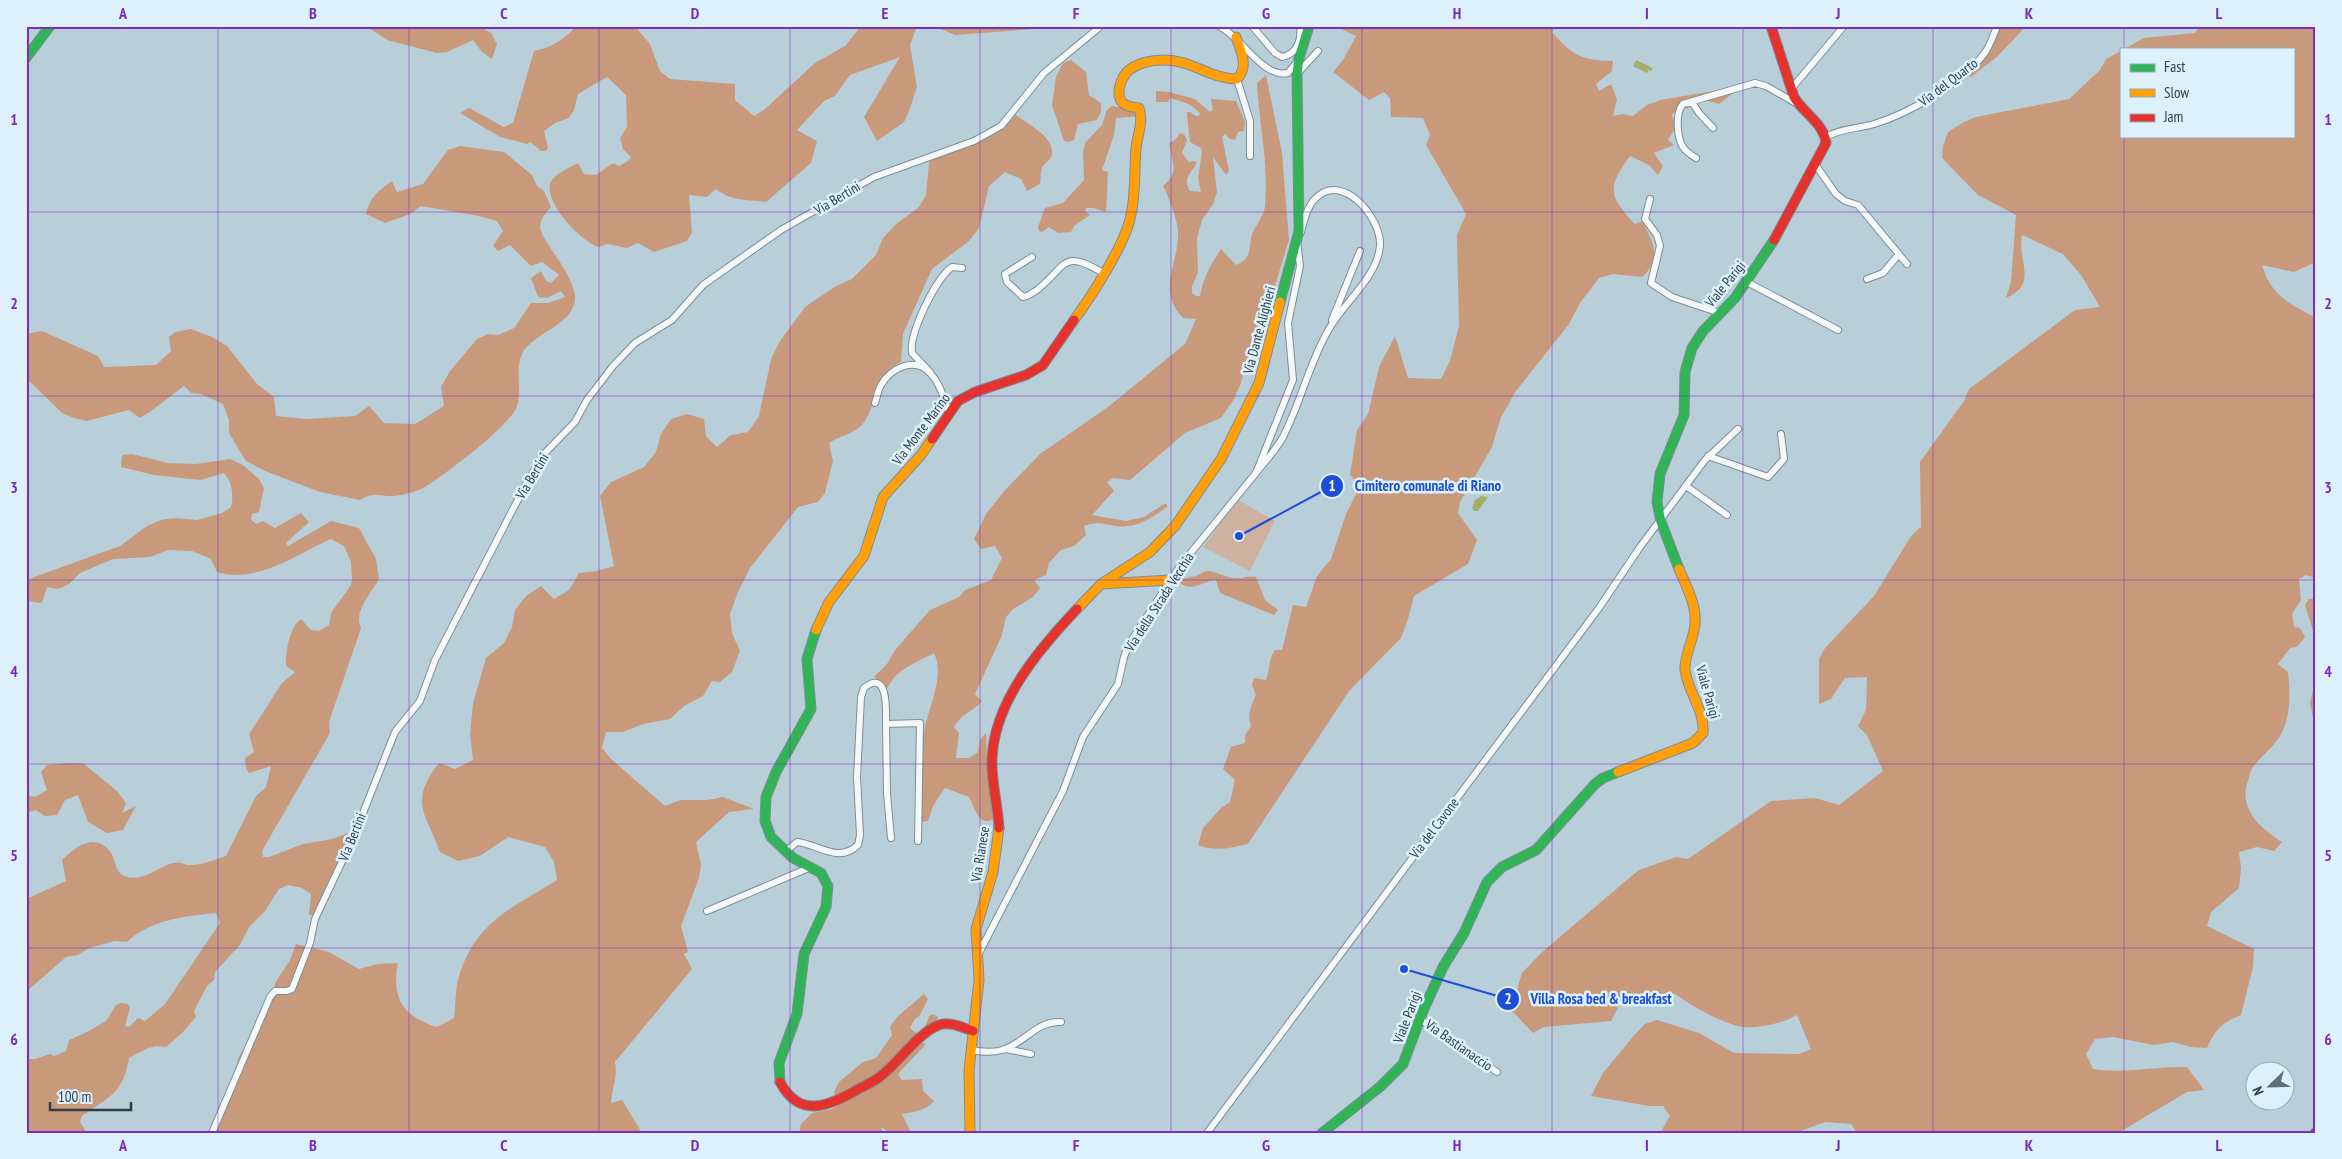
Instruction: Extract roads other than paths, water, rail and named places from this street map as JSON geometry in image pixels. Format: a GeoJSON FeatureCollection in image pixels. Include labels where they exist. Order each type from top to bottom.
{"type":"FeatureCollection","features":[{"type":"Feature","properties":{"kind":"street"},"geometry":{"type":"LineString","coordinates":[[26,58],[50,26]]}},
{"type":"Feature","properties":{"kind":"street","name":"Via Bertini"},"geometry":{"type":"LineString","coordinates":[[212,1133],[270,997],[275,992],[292,989],[310,943],[315,919],[354,836],[395,732],[420,701],[435,660],[531,475],[544,454],[572,426],[587,400],[613,366],[635,343],[672,320],[703,285],[775,234],[874,177],[974,141],[1001,126],[1044,73],[1100,26]]}},
{"type":"Feature","properties":{"kind":"street"},"geometry":{"type":"LineString","coordinates":[[1219,26],[1236,37],[1262,64],[1279,74],[1291,72],[1299,58]]}},
{"type":"Feature","properties":{"kind":"street"},"geometry":{"type":"LineString","coordinates":[[1252,26],[1280,56],[1291,54],[1302,39],[1300,26]]}},
{"type":"Feature","properties":{"kind":"street","name":"Via Dante Alighieri"},"geometry":{"type":"LineString","coordinates":[[1101,584],[1147,554],[1160,543],[1179,520],[1225,453],[1264,369],[1297,242],[1300,217],[1297,168],[1297,74],[1302,39],[1309,26]]}},
{"type":"Feature","properties":{"kind":"street"},"geometry":{"type":"LineString","coordinates":[[1771,26],[1800,106],[1826,137]]}},
{"type":"Feature","properties":{"kind":"street"},"geometry":{"type":"LineString","coordinates":[[1792,88],[1844,26]]}},
{"type":"Feature","properties":{"kind":"street","name":"Via del Quarto"},"geometry":{"type":"LineString","coordinates":[[1826,137],[1838,131],[1867,126],[1890,119],[1931,99],[1983,55],[1997,26]]}},
{"type":"Feature","properties":{"kind":"street"},"geometry":{"type":"LineString","coordinates":[[1236,37],[1243,66],[1242,73],[1237,79],[1250,121],[1250,156]]}},
{"type":"Feature","properties":{"kind":"street"},"geometry":{"type":"LineString","coordinates":[[1297,74],[1318,51]]}},
{"type":"Feature","properties":{"kind":"street","name":"Via Monte Marino"},"geometry":{"type":"LineString","coordinates":[[973,1032],[950,1024],[939,1025],[922,1037],[882,1076],[835,1102],[812,1106],[795,1100],[786,1093],[779,1079],[779,1063],[797,1014],[804,954],[826,907],[828,893],[825,878],[812,867],[785,852],[777,844],[768,830],[765,821],[765,803],[772,780],[811,708],[807,659],[810,643],[829,602],[866,552],[877,511],[883,497],[921,455],[948,412],[966,396],[1026,375],[1043,365],[1078,315],[1122,241],[1130,220],[1136,149],[1142,117],[1139,108],[1126,106],[1121,101],[1120,83],[1124,73],[1132,67],[1142,64],[1180,61],[1224,78],[1237,79]]}},
{"type":"Feature","properties":{"kind":"street"},"geometry":{"type":"LineString","coordinates":[[1696,158],[1682,145],[1679,123],[1681,106],[1752,84],[1764,85],[1800,106]]}},
{"type":"Feature","properties":{"kind":"street"},"geometry":{"type":"LineString","coordinates":[[1692,102],[1700,115],[1714,128]]}},
{"type":"Feature","properties":{"kind":"street","name":"Viale Parigi"},"geometry":{"type":"LineString","coordinates":[[1322,1133],[1381,1086],[1402,1066],[1420,1018],[1442,970],[1464,933],[1481,891],[1491,877],[1502,867],[1536,850],[1595,784],[1603,778],[1693,743],[1704,733],[1704,720],[1688,684],[1685,668],[1695,626],[1695,607],[1661,522],[1658,502],[1660,474],[1684,415],[1687,360],[1696,340],[1747,282],[1776,236],[1815,164],[1825,144],[1826,137]]}},
{"type":"Feature","properties":{"kind":"street"},"geometry":{"type":"LineString","coordinates":[[1815,164],[1836,194],[1845,202],[1858,205],[1907,264]]}},
{"type":"Feature","properties":{"kind":"street"},"geometry":{"type":"LineString","coordinates":[[1297,242],[1314,200],[1328,191],[1344,193],[1356,199],[1373,217],[1377,225],[1380,243],[1376,260],[1329,329]]}},
{"type":"Feature","properties":{"kind":"street"},"geometry":{"type":"LineString","coordinates":[[1650,199],[1645,219],[1657,235],[1660,246],[1659,258],[1651,283],[1672,297],[1720,313]]}},
{"type":"Feature","properties":{"kind":"street","name":"Via della Strada Vecchia"},"geometry":{"type":"LineString","coordinates":[[977,956],[1063,791],[1083,737],[1118,686],[1128,646],[1171,580],[1256,473],[1293,383],[1294,370],[1288,323],[1300,266],[1297,242]]}},
{"type":"Feature","properties":{"kind":"street"},"geometry":{"type":"LineString","coordinates":[[1256,473],[1283,437],[1360,250]]}},
{"type":"Feature","properties":{"kind":"street"},"geometry":{"type":"LineString","coordinates":[[1867,278],[1883,273],[1899,254]]}},
{"type":"Feature","properties":{"kind":"street"},"geometry":{"type":"LineString","coordinates":[[1032,256],[1004,274],[1007,282],[1022,296],[1032,294],[1059,267],[1070,261],[1084,262],[1103,273]]}},
{"type":"Feature","properties":{"kind":"street"},"geometry":{"type":"LineString","coordinates":[[948,412],[938,386],[930,372],[912,353],[915,333],[942,275],[952,267],[962,268]]}},
{"type":"Feature","properties":{"kind":"street"},"geometry":{"type":"LineString","coordinates":[[1747,282],[1838,330]]}},
{"type":"Feature","properties":{"kind":"street"},"geometry":{"type":"LineString","coordinates":[[875,403],[883,382],[897,369],[914,364],[930,372]]}},
{"type":"Feature","properties":{"kind":"street","name":"Via del Cavone"},"geometry":{"type":"LineString","coordinates":[[1207,1133],[1599,608],[1640,547],[1661,522],[1708,456],[1738,429]]}},
{"type":"Feature","properties":{"kind":"street"},"geometry":{"type":"LineString","coordinates":[[1708,456],[1768,477],[1784,459],[1781,434]]}},
{"type":"Feature","properties":{"kind":"street"},"geometry":{"type":"LineString","coordinates":[[1686,486],[1727,515]]}},
{"type":"Feature","properties":{"kind":"street"},"geometry":{"type":"LineString","coordinates":[[1101,584],[1171,580]]}},
{"type":"Feature","properties":{"kind":"street","name":"Via Rianese"},"geometry":{"type":"LineString","coordinates":[[970,1133],[969,1078],[979,980],[976,925],[994,872],[999,838],[998,806],[992,757],[996,725],[1009,698],[1038,653],[1101,584]]}},
{"type":"Feature","properties":{"kind":"street"},"geometry":{"type":"LineString","coordinates":[[785,852],[797,842],[835,853],[848,851],[857,846],[860,837],[857,777],[861,698],[863,690],[869,685],[880,685],[885,692],[887,793],[891,838]]}},
{"type":"Feature","properties":{"kind":"street"},"geometry":{"type":"LineString","coordinates":[[886,724],[920,723],[918,841]]}},
{"type":"Feature","properties":{"kind":"street"},"geometry":{"type":"LineString","coordinates":[[707,911],[812,867]]}},
{"type":"Feature","properties":{"kind":"street","name":"Via Bastianaccio"},"geometry":{"type":"LineString","coordinates":[[1420,1018],[1497,1072]]}},
{"type":"Feature","properties":{"kind":"street"},"geometry":{"type":"LineString","coordinates":[[1006,1049],[1045,1024],[1061,1022]]}},
{"type":"Feature","properties":{"kind":"street"},"geometry":{"type":"LineString","coordinates":[[971,1050],[990,1052],[1006,1049],[1031,1054]]}},
{"type":"Feature","properties":{"kind":"place","name":"Cimitero comunale di Riano"},"geometry":{"type":"Point","coordinates":[1239,536]}},
{"type":"Feature","properties":{"kind":"place","name":"Villa Rosa bed & breakfast"},"geometry":{"type":"Point","coordinates":[1404,969]}}]}
